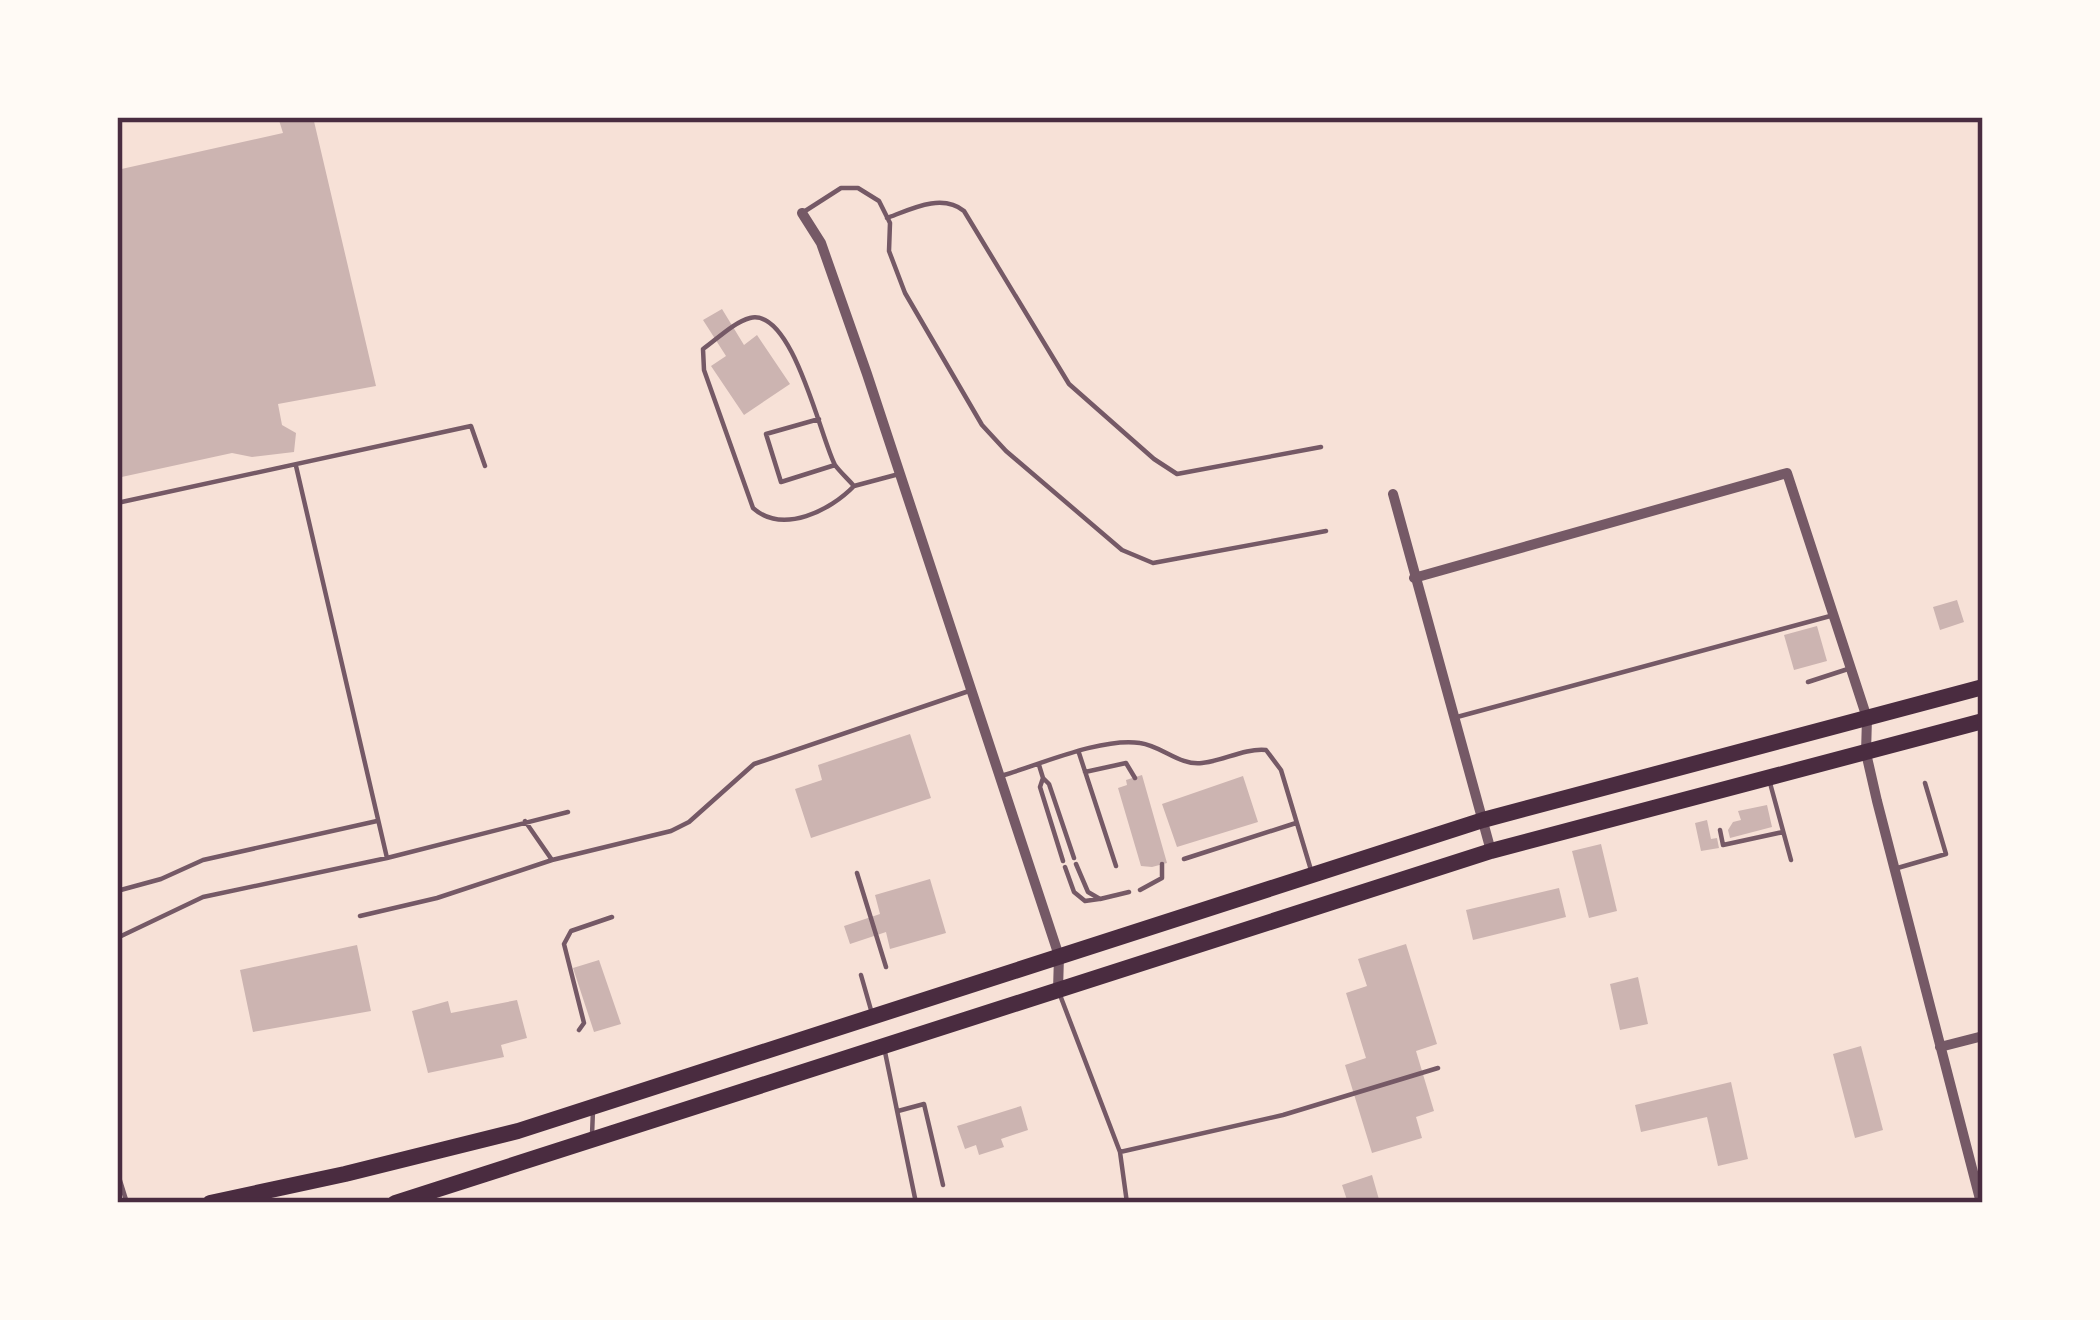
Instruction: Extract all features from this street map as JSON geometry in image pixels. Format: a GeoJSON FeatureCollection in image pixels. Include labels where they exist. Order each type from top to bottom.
{"type":"FeatureCollection","features":[{"type":"Feature","properties":{"kind":"main road"},"geometry":{"type":"LineString","coordinates":[[211,1203],[365,1169],[593,1107],[1483,820],[1983,687]]}},
{"type":"Feature","properties":{"kind":"main road"},"geometry":{"type":"LineString","coordinates":[[395,1203],[1491,851],[1983,721]]}},
{"type":"Feature","properties":{"kind":"street"},"geometry":{"type":"LineString","coordinates":[[802,213],[821,243],[1059,956],[1058,990]]}},
{"type":"Feature","properties":{"kind":"street"},"geometry":{"type":"LineString","coordinates":[[1414,578],[1787,473],[1867,718],[1866,753],[1982,1201]]}},
{"type":"Feature","properties":{"kind":"street"},"geometry":{"type":"LineString","coordinates":[[1393,494],[1491,851]]}},
{"type":"Feature","properties":{"kind":"street"},"geometry":{"type":"LineString","coordinates":[[1940,1047],[1983,1036]]}},
{"type":"Feature","properties":{"kind":"lane"},"geometry":{"type":"LineString","coordinates":[[802,213],[841,188],[858,188],[878,200],[887,218],[889,251],[905,293],[982,425],[1122,550],[1153,563],[1326,531]]}},
{"type":"Feature","properties":{"kind":"lane"},"geometry":{"type":"LineString","coordinates":[[887,218],[936,203],[955,204],[964,211],[1070,384],[1177,474],[1321,447]]}},
{"type":"Feature","properties":{"kind":"lane"},"geometry":{"type":"LineString","coordinates":[[854,486],[835,465],[795,360],[771,326],[760,318],[748,318],[703,349],[704,370],[753,508],[764,518],[798,517],[836,504],[854,486],[899,474]]}},
{"type":"Feature","properties":{"kind":"lane"},"geometry":{"type":"LineString","coordinates":[[819,419],[766,434],[781,482],[835,465]]}},
{"type":"Feature","properties":{"kind":"lane"},"geometry":{"type":"LineString","coordinates":[[117,503],[472,426],[485,466]]}},
{"type":"Feature","properties":{"kind":"lane"},"geometry":{"type":"LineString","coordinates":[[295,464],[387,858]]}},
{"type":"Feature","properties":{"kind":"lane"},"geometry":{"type":"LineString","coordinates":[[1454,717],[1834,615]]}},
{"type":"Feature","properties":{"kind":"lane"},"geometry":{"type":"LineString","coordinates":[[1808,682],[1851,668]]}},
{"type":"Feature","properties":{"kind":"lane"},"geometry":{"type":"LineString","coordinates":[[361,916],[671,831],[754,764],[969,691]]}},
{"type":"Feature","properties":{"kind":"lane"},"geometry":{"type":"LineString","coordinates":[[998,777],[1117,742],[1141,742],[1186,763],[1200,764],[1266,750],[1281,770],[1312,873]]}},
{"type":"Feature","properties":{"kind":"lane"},"geometry":{"type":"LineString","coordinates":[[1079,753],[1116,866]]}},
{"type":"Feature","properties":{"kind":"lane"},"geometry":{"type":"LineString","coordinates":[[1085,772],[1126,763],[1135,778]]}},
{"type":"Feature","properties":{"kind":"lane"},"geometry":{"type":"LineString","coordinates":[[1039,765],[1088,892],[1100,899]]}},
{"type":"Feature","properties":{"kind":"lane"},"geometry":{"type":"LineString","coordinates":[[1043,778],[1040,787],[1080,898],[1090,902],[1129,892]]}},
{"type":"Feature","properties":{"kind":"lane"},"geometry":{"type":"LineString","coordinates":[[1768,778],[1790,860]]}},
{"type":"Feature","properties":{"kind":"lane"},"geometry":{"type":"LineString","coordinates":[[1894,869],[1946,854],[1924,784]]}},
{"type":"Feature","properties":{"kind":"lane"},"geometry":{"type":"LineString","coordinates":[[117,938],[197,898],[387,858],[568,812]]}},
{"type":"Feature","properties":{"kind":"lane"},"geometry":{"type":"LineString","coordinates":[[117,891],[203,860],[379,820]]}},
{"type":"Feature","properties":{"kind":"lane"},"geometry":{"type":"LineString","coordinates":[[525,821],[552,860]]}},
{"type":"Feature","properties":{"kind":"lane"},"geometry":{"type":"LineString","coordinates":[[1184,859],[1297,823]]}},
{"type":"Feature","properties":{"kind":"lane"},"geometry":{"type":"LineString","coordinates":[[1720,830],[1724,845],[1783,832]]}},
{"type":"Feature","properties":{"kind":"lane"},"geometry":{"type":"LineString","coordinates":[[1140,890],[1162,878],[1162,864]]}},
{"type":"Feature","properties":{"kind":"lane"},"geometry":{"type":"LineString","coordinates":[[857,873],[886,967]]}},
{"type":"Feature","properties":{"kind":"lane"},"geometry":{"type":"LineString","coordinates":[[578,1030],[584,1023],[564,944],[571,932],[612,916]]}},
{"type":"Feature","properties":{"kind":"lane"},"geometry":{"type":"LineString","coordinates":[[861,975],[873,1016]]}},
{"type":"Feature","properties":{"kind":"lane"},"geometry":{"type":"LineString","coordinates":[[1058,990],[1120,1152],[1127,1203]]}},
{"type":"Feature","properties":{"kind":"lane"},"geometry":{"type":"LineString","coordinates":[[884,1047],[916,1203]]}},
{"type":"Feature","properties":{"kind":"lane"},"geometry":{"type":"LineString","coordinates":[[1120,1152],[1283,1115],[1438,1068]]}},
{"type":"Feature","properties":{"kind":"lane"},"geometry":{"type":"LineString","coordinates":[[898,1112],[924,1104],[943,1185]]}},
{"type":"Feature","properties":{"kind":"lane"},"geometry":{"type":"LineString","coordinates":[[592,1141],[593,1107]]}},
{"type":"Feature","properties":{"kind":"lane"},"geometry":{"type":"LineString","coordinates":[[117,1171],[127,1203]]}},
{"type":"Feature","properties":{"kind":"building"},"geometry":{"type":"Polygon","coordinates":[[[278,117],[313,117],[376,386],[278,404],[282,425],[296,433],[294,452],[252,457],[232,453],[117,478],[117,170],[283,133],[278,117]]]}},
{"type":"Feature","properties":{"kind":"building"},"geometry":{"type":"Polygon","coordinates":[[[722,309],[744,345],[757,335],[790,384],[744,415],[711,366],[726,356],[703,320],[722,309]]]}},
{"type":"Feature","properties":{"kind":"building"},"geometry":{"type":"Polygon","coordinates":[[[1957,600],[1964,622],[1940,630],[1933,607],[1957,600]]]}},
{"type":"Feature","properties":{"kind":"building"},"geometry":{"type":"Polygon","coordinates":[[[1817,626],[1827,661],[1794,670],[1784,635],[1817,626]]]}},
{"type":"Feature","properties":{"kind":"building"},"geometry":{"type":"Polygon","coordinates":[[[910,734],[931,798],[811,838],[795,789],[822,780],[818,765],[910,734]]]}},
{"type":"Feature","properties":{"kind":"building"},"geometry":{"type":"Polygon","coordinates":[[[1142,775],[1167,863],[1152,867],[1141,866],[1118,788],[1142,775]]]}},
{"type":"Feature","properties":{"kind":"building"},"geometry":{"type":"Polygon","coordinates":[[[1243,776],[1258,822],[1177,847],[1162,804],[1243,776]]]}},
{"type":"Feature","properties":{"kind":"building"},"geometry":{"type":"Polygon","coordinates":[[[1767,805],[1772,827],[1730,838],[1728,830],[1741,820],[1738,811],[1767,805]]]}},
{"type":"Feature","properties":{"kind":"building"},"geometry":{"type":"Polygon","coordinates":[[[1707,820],[1711,839],[1717,838],[1719,848],[1701,851],[1695,823],[1707,820]]]}},
{"type":"Feature","properties":{"kind":"building"},"geometry":{"type":"Polygon","coordinates":[[[1601,844],[1617,911],[1589,918],[1572,851],[1601,844]]]}},
{"type":"Feature","properties":{"kind":"building"},"geometry":{"type":"Polygon","coordinates":[[[930,879],[946,933],[890,949],[886,932],[850,944],[844,926],[880,914],[875,895],[930,879]]]}},
{"type":"Feature","properties":{"kind":"building"},"geometry":{"type":"Polygon","coordinates":[[[1559,888],[1566,917],[1473,940],[1466,910],[1559,888]]]}},
{"type":"Feature","properties":{"kind":"building"},"geometry":{"type":"Polygon","coordinates":[[[1406,944],[1437,1044],[1416,1051],[1434,1111],[1416,1117],[1422,1138],[1372,1153],[1345,1065],[1366,1058],[1346,993],[1367,986],[1358,959],[1406,944]]]}},
{"type":"Feature","properties":{"kind":"building"},"geometry":{"type":"Polygon","coordinates":[[[357,945],[371,1011],[253,1032],[240,970],[357,945]]]}},
{"type":"Feature","properties":{"kind":"building"},"geometry":{"type":"Polygon","coordinates":[[[599,960],[621,1024],[594,1032],[573,968],[599,960]]]}},
{"type":"Feature","properties":{"kind":"building"},"geometry":{"type":"Polygon","coordinates":[[[1638,977],[1648,1024],[1620,1030],[1610,984],[1638,977]]]}},
{"type":"Feature","properties":{"kind":"building"},"geometry":{"type":"Polygon","coordinates":[[[517,1000],[527,1038],[501,1045],[504,1057],[428,1073],[412,1011],[448,1001],[451,1013],[517,1000]]]}},
{"type":"Feature","properties":{"kind":"building"},"geometry":{"type":"Polygon","coordinates":[[[1861,1046],[1883,1130],[1855,1138],[1833,1054],[1861,1046]]]}},
{"type":"Feature","properties":{"kind":"building"},"geometry":{"type":"Polygon","coordinates":[[[1731,1082],[1748,1159],[1718,1166],[1707,1117],[1641,1132],[1635,1105],[1731,1082]]]}},
{"type":"Feature","properties":{"kind":"building"},"geometry":{"type":"Polygon","coordinates":[[[1021,1106],[1028,1130],[1001,1139],[1004,1147],[979,1155],[976,1145],[965,1149],[957,1126],[1021,1106]]]}},
{"type":"Feature","properties":{"kind":"building"},"geometry":{"type":"Polygon","coordinates":[[[1372,1175],[1380,1203],[1348,1203],[1342,1185],[1372,1175]]]}}]}
